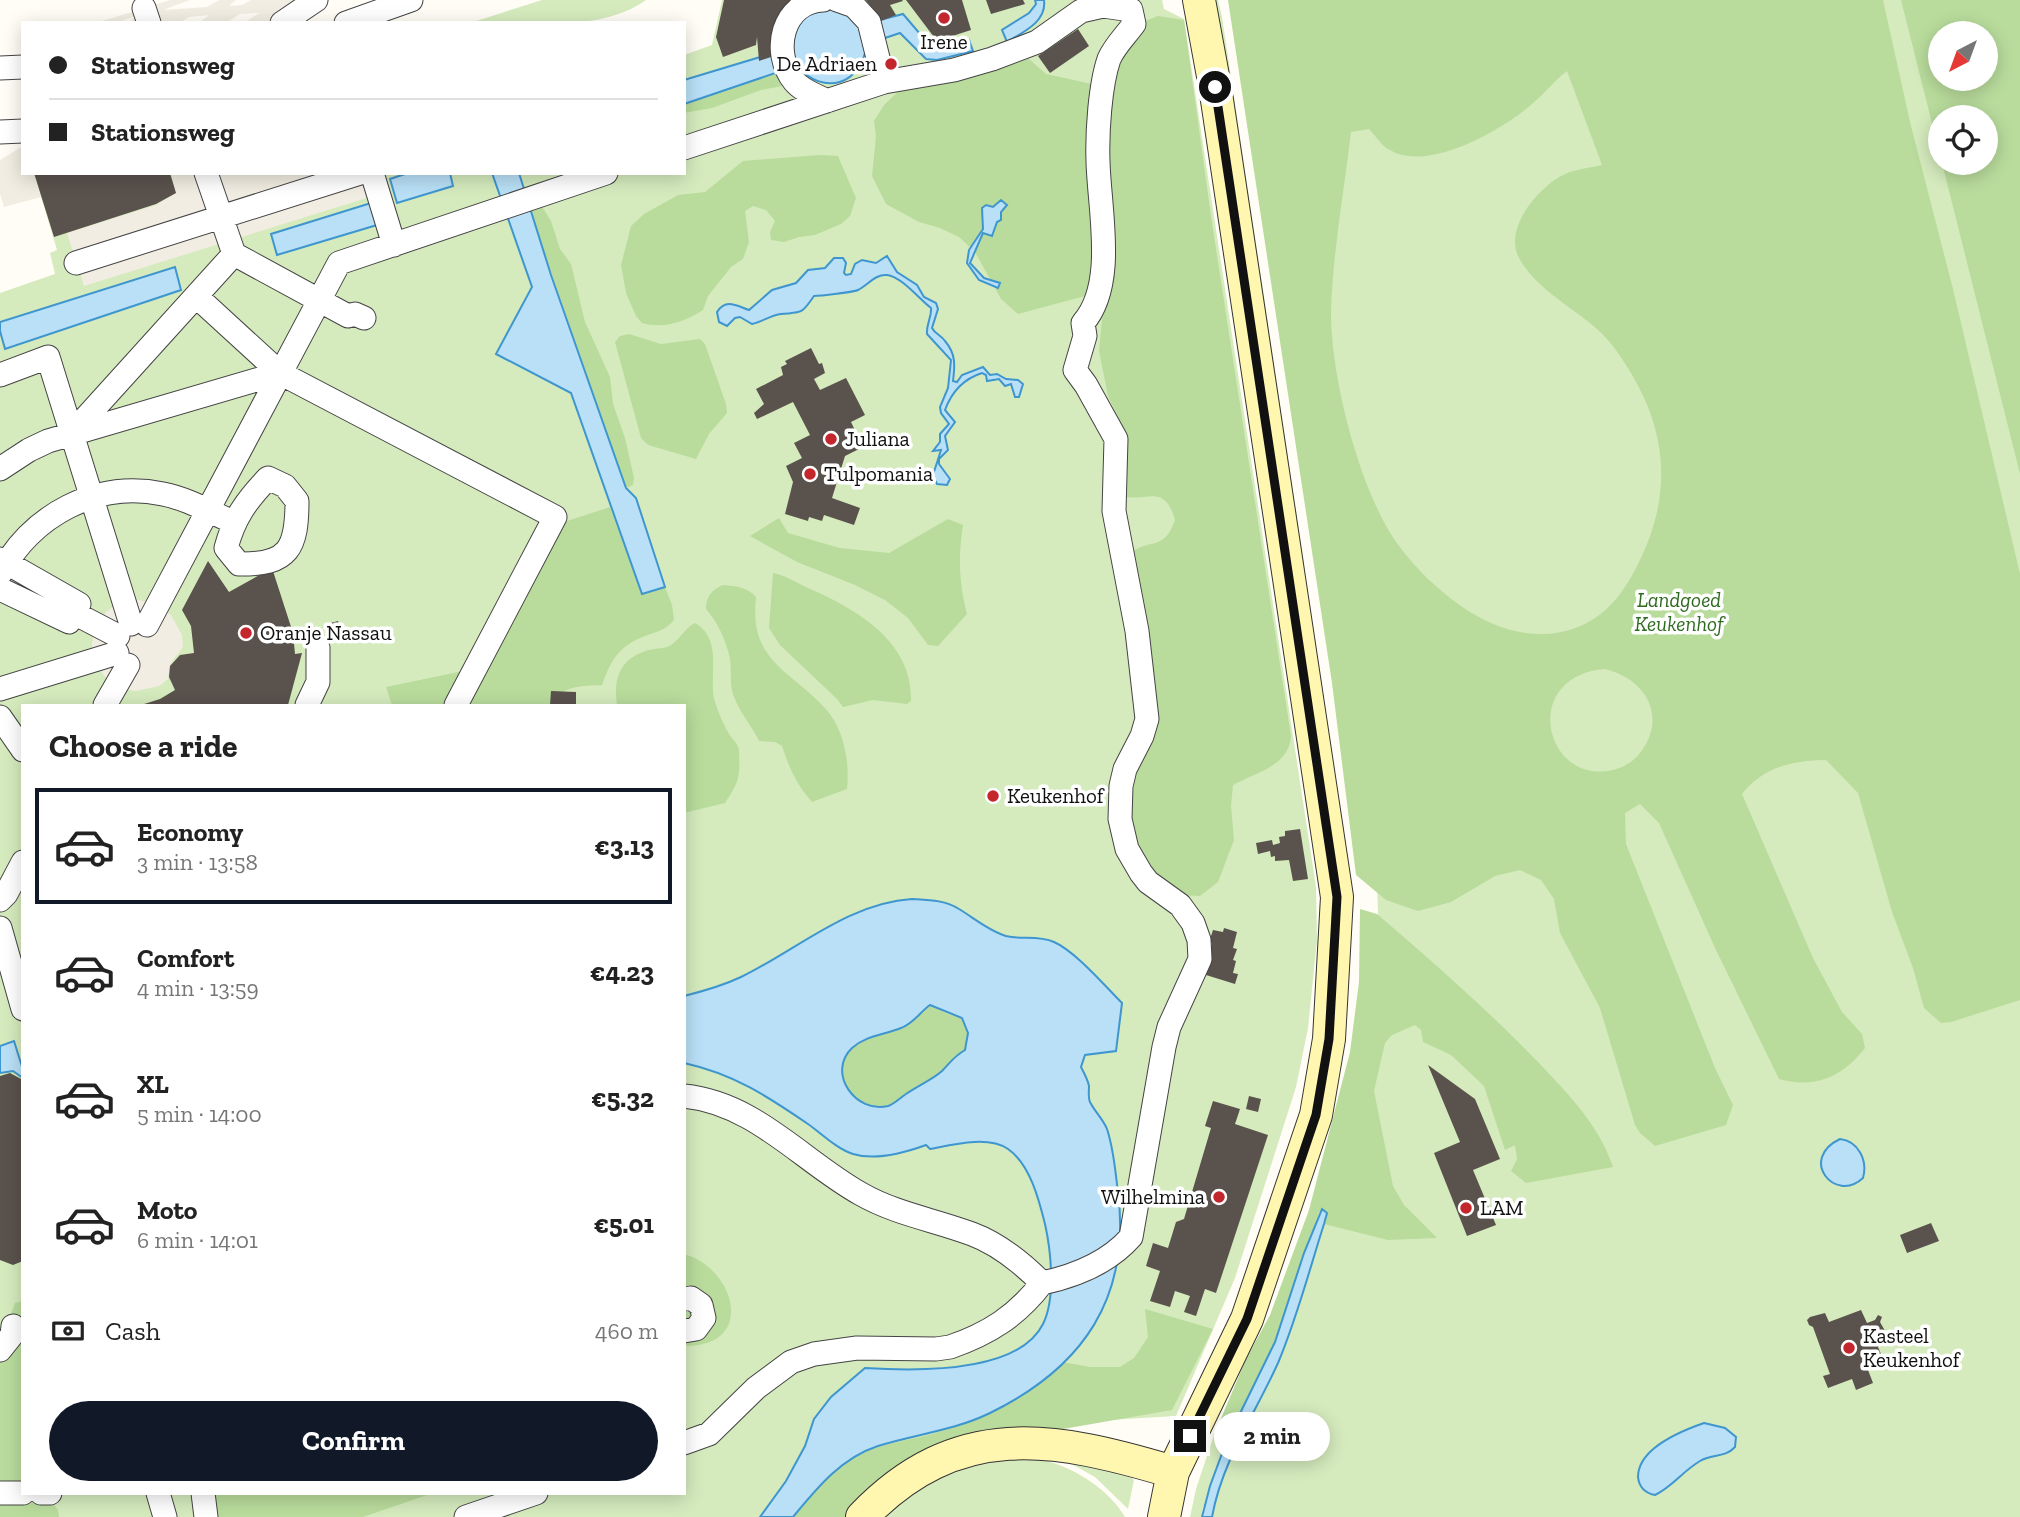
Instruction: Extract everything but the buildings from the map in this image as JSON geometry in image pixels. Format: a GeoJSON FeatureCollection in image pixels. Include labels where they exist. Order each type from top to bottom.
{"type":"FeatureCollection","features":[{"type":"Feature","properties":{"kind":"main road"},"geometry":{"type":"LineString","coordinates":[[1164,1517],[1173,1472],[1247,1319],[1316,1115],[1329,1039],[1337,897],[1217,100],[1199,0]]}},
{"type":"Feature","properties":{"kind":"main road"},"geometry":{"type":"LineString","coordinates":[[862,1517],[887,1491],[915,1472],[947,1455],[988,1444],[1033,1443],[1087,1451],[1173,1472]]}},
{"type":"Feature","properties":{"kind":"street"},"geometry":{"type":"LineString","coordinates":[[285,21],[316,0]]}},
{"type":"Feature","properties":{"kind":"street"},"geometry":{"type":"LineString","coordinates":[[352,21],[411,0]]}},
{"type":"Feature","properties":{"kind":"street"},"geometry":{"type":"LineString","coordinates":[[823,0],[816,0],[799,9],[786,24],[781,36],[781,49],[789,73],[800,87],[827,100]]}},
{"type":"Feature","properties":{"kind":"street"},"geometry":{"type":"LineString","coordinates":[[837,0],[854,6],[872,32],[884,82]]}},
{"type":"Feature","properties":{"kind":"street"},"geometry":{"type":"LineString","coordinates":[[686,147],[884,82],[954,70],[992,59],[1037,42],[1081,11],[1103,6],[1131,10],[1134,24],[1110,56],[1103,84],[1098,159],[1103,276],[1093,312],[1083,323],[1084,337],[1075,370],[1116,439],[1114,511],[1137,631],[1147,719],[1142,736],[1125,769],[1121,786],[1121,819],[1127,849],[1148,882],[1180,905],[1193,923],[1199,940],[1200,959],[1169,1027],[1131,1237],[1125,1243],[1088,1268],[1044,1283],[1016,1313],[967,1341],[936,1349],[834,1349],[791,1362],[756,1388],[709,1434],[686,1442]]}},
{"type":"Feature","properties":{"kind":"street"},"geometry":{"type":"LineString","coordinates":[[0,68],[21,67]]}},
{"type":"Feature","properties":{"kind":"street"},"geometry":{"type":"LineString","coordinates":[[0,132],[21,131]]}},
{"type":"Feature","properties":{"kind":"street"},"geometry":{"type":"LineString","coordinates":[[207,175],[234,254],[348,316],[355,314],[364,318]]}},
{"type":"Feature","properties":{"kind":"street"},"geometry":{"type":"LineString","coordinates":[[76,262],[354,175]]}},
{"type":"Feature","properties":{"kind":"street"},"geometry":{"type":"LineString","coordinates":[[373,175],[394,245]]}},
{"type":"Feature","properties":{"kind":"street"},"geometry":{"type":"LineString","coordinates":[[105,704],[128,641],[207,510],[339,263],[600,175]]}},
{"type":"Feature","properties":{"kind":"street"},"geometry":{"type":"LineString","coordinates":[[72,433],[234,254]]}},
{"type":"Feature","properties":{"kind":"street"},"geometry":{"type":"LineString","coordinates":[[197,296],[280,373],[555,517],[457,704]]}},
{"type":"Feature","properties":{"kind":"street"},"geometry":{"type":"LineString","coordinates":[[0,375],[48,357],[91,497],[128,641]]}},
{"type":"Feature","properties":{"kind":"street"},"geometry":{"type":"LineString","coordinates":[[0,469],[29,450],[72,433],[280,373]]}},
{"type":"Feature","properties":{"kind":"street"},"geometry":{"type":"LineString","coordinates":[[0,589],[69,622],[79,604],[2,565],[42,523],[64,508],[91,497],[119,491],[149,491],[179,498],[233,522]]}},
{"type":"Feature","properties":{"kind":"street"},"geometry":{"type":"LineString","coordinates":[[74,613],[128,641]]}},
{"type":"Feature","properties":{"kind":"street"},"geometry":{"type":"LineString","coordinates":[[0,689],[128,641]]}},
{"type":"Feature","properties":{"kind":"street"},"geometry":{"type":"LineString","coordinates":[[307,704],[318,682],[318,648]]}},
{"type":"Feature","properties":{"kind":"street"},"geometry":{"type":"LineString","coordinates":[[0,717],[21,747]]}},
{"type":"Feature","properties":{"kind":"street"},"geometry":{"type":"LineString","coordinates":[[0,900],[21,866]]}},
{"type":"Feature","properties":{"kind":"street"},"geometry":{"type":"LineString","coordinates":[[0,928],[21,1002]]}},
{"type":"Feature","properties":{"kind":"street"},"geometry":{"type":"LineString","coordinates":[[686,1096],[703,1098],[752,1118],[859,1194],[900,1213],[972,1234],[1020,1262],[1044,1283]]}},
{"type":"Feature","properties":{"kind":"street"},"geometry":{"type":"LineString","coordinates":[[686,1299],[697,1301],[704,1311],[701,1325],[686,1331]]}},
{"type":"Feature","properties":{"kind":"street"},"geometry":{"type":"LineString","coordinates":[[0,1350],[12,1335],[12,1325]]}},
{"type":"Feature","properties":{"kind":"street"},"geometry":{"type":"LineString","coordinates":[[0,1493],[21,1493]]}},
{"type":"Feature","properties":{"kind":"street"},"geometry":{"type":"LineString","coordinates":[[159,1495],[165,1517]]}},
{"type":"Feature","properties":{"kind":"street"},"geometry":{"type":"LineString","coordinates":[[203,1495],[206,1517]]}},
{"type":"Feature","properties":{"kind":"street"},"geometry":{"type":"LineString","coordinates":[[466,1517],[494,1500],[524,1495]]}},
{"type":"Feature","properties":{"kind":"green space"},"geometry":{"type":"Polygon","coordinates":[[[542,0],[646,0],[607,18],[590,21],[476,21],[542,0]]]}},
{"type":"Feature","properties":{"kind":"green space","name":"Keukenhof"},"geometry":{"type":"Polygon","coordinates":[[[722,0],[1162,0],[1164,9],[1184,19],[1316,887],[1317,940],[1308,1028],[1296,1087],[1235,1278],[1176,1416],[973,1428],[823,1517],[0,1517],[0,293],[55,274],[50,253],[57,250],[35,175],[686,175],[686,54],[712,45],[722,0]]]}},
{"type":"Feature","properties":{"kind":"green space"},"geometry":{"type":"Polygon","coordinates":[[[1212,0],[1218,0],[1222,17],[1303,557],[1314,656],[1212,0]]]}},
{"type":"Feature","properties":{"kind":"green space"},"geometry":{"type":"Polygon","coordinates":[[[1228,0],[1883,0],[2020,574],[2020,1000],[1941,1023],[1924,1008],[1913,968],[1892,912],[1858,793],[1826,760],[1780,767],[1759,777],[1742,794],[1813,958],[1842,1012],[1862,1034],[1865,1048],[1847,1066],[1827,1078],[1804,1082],[1779,1079],[1715,948],[1659,823],[1640,804],[1625,813],[1626,844],[1715,1068],[1733,1105],[1726,1125],[1655,1146],[1635,1125],[1600,1008],[1560,933],[1554,899],[1541,880],[1520,870],[1495,876],[1451,902],[1418,911],[1386,900],[1356,875],[1332,683],[1228,0]],[[1567,71],[1532,104],[1502,126],[1443,153],[1404,155],[1385,147],[1369,129],[1351,132],[1332,288],[1332,337],[1342,400],[1360,466],[1385,524],[1413,563],[1452,600],[1488,622],[1532,634],[1563,632],[1578,627],[1591,621],[1612,604],[1629,582],[1647,544],[1655,522],[1661,478],[1657,435],[1651,414],[1616,349],[1587,321],[1535,279],[1519,258],[1515,246],[1516,234],[1526,209],[1545,188],[1565,174],[1602,165],[1567,71]],[[1605,669],[1578,676],[1560,690],[1552,708],[1551,728],[1557,747],[1571,762],[1589,771],[1613,770],[1631,762],[1640,753],[1652,726],[1652,713],[1641,690],[1632,681],[1605,669]]]}},
{"type":"Feature","properties":{"kind":"green space","name":"Landgoed Keukenhof"},"geometry":{"type":"Polygon","coordinates":[[[1229,0],[2020,0],[2020,1517],[1210,1517],[1203,1506],[1202,1517],[1190,1517],[1196,1489],[1214,1435],[1228,1439],[1303,1275],[1379,944],[1376,853],[1229,0]]]}},
{"type":"Feature","properties":{"kind":"green space"},"geometry":{"type":"Polygon","coordinates":[[[1901,0],[2020,0],[2020,474],[1945,175],[1998,175],[1998,105],[1928,105],[1928,107],[1901,0]]]}},
{"type":"Feature","properties":{"kind":"green space"},"geometry":{"type":"Polygon","coordinates":[[[1158,16],[1184,20],[1211,216],[1291,736],[1289,746],[1278,761],[1233,785],[1231,806],[1234,840],[1218,882],[1200,896],[1176,895],[1150,874],[1136,851],[1129,818],[1135,777],[1150,735],[1131,552],[1162,540],[1175,520],[1170,508],[1159,497],[1137,498],[1120,495],[1122,426],[1108,396],[1099,351],[1107,267],[1107,178],[1113,91],[1119,66],[1140,23],[1158,16]]]}},
{"type":"Feature","properties":{"kind":"green space"},"geometry":{"type":"Polygon","coordinates":[[[1029,59],[1046,74],[1092,84],[1093,287],[1085,296],[1018,314],[1001,299],[975,252],[959,237],[919,222],[886,204],[872,176],[876,136],[874,121],[884,105],[905,85],[1029,59]]]}},
{"type":"Feature","properties":{"kind":"green space"},"geometry":{"type":"Polygon","coordinates":[[[784,70],[794,84],[761,90],[712,108],[686,113],[686,103],[784,70]]]}},
{"type":"Feature","properties":{"kind":"green space"},"geometry":{"type":"Polygon","coordinates":[[[838,156],[856,198],[850,216],[841,224],[815,235],[784,242],[771,240],[770,232],[775,221],[766,210],[753,206],[745,211],[749,242],[743,259],[731,267],[708,296],[703,310],[674,323],[642,323],[626,293],[621,265],[631,226],[644,214],[678,195],[705,192],[743,161],[838,156]]]}},
{"type":"Feature","properties":{"kind":"green space"},"geometry":{"type":"Polygon","coordinates":[[[541,205],[551,221],[560,249],[571,264],[585,322],[610,377],[613,404],[625,438],[634,478],[633,485],[626,488],[529,208],[541,205]]]}},
{"type":"Feature","properties":{"kind":"green space"},"geometry":{"type":"Polygon","coordinates":[[[629,334],[661,344],[700,339],[705,344],[727,413],[709,434],[696,459],[648,445],[641,438],[615,342],[620,336],[629,334]]]}},
{"type":"Feature","properties":{"kind":"green space"},"geometry":{"type":"Polygon","coordinates":[[[610,507],[642,594],[665,587],[674,620],[663,629],[625,646],[611,663],[602,685],[566,690],[555,698],[552,704],[467,704],[561,523],[610,507]]]}},
{"type":"Feature","properties":{"kind":"green space"},"geometry":{"type":"Polygon","coordinates":[[[779,518],[788,533],[840,548],[889,553],[948,519],[963,525],[960,570],[967,614],[938,646],[928,645],[908,618],[885,600],[797,562],[750,536],[779,518]]]}},
{"type":"Feature","properties":{"kind":"green space"},"geometry":{"type":"Polygon","coordinates":[[[773,573],[845,606],[878,630],[892,644],[902,661],[909,680],[911,701],[907,704],[873,700],[843,707],[780,645],[769,628],[773,573]]]}},
{"type":"Feature","properties":{"kind":"green space"},"geometry":{"type":"Polygon","coordinates":[[[723,585],[745,589],[756,597],[755,618],[758,635],[765,649],[784,672],[831,715],[844,746],[847,789],[812,802],[794,776],[782,746],[775,742],[759,741],[739,709],[734,697],[726,645],[718,626],[706,609],[710,594],[723,585]]]}},
{"type":"Feature","properties":{"kind":"green space"},"geometry":{"type":"Polygon","coordinates":[[[695,623],[709,638],[713,657],[714,698],[718,712],[738,747],[739,768],[736,784],[725,803],[686,813],[686,704],[617,704],[616,686],[621,670],[631,658],[671,645],[695,623]]]}},
{"type":"Feature","properties":{"kind":"green space"},"geometry":{"type":"Polygon","coordinates":[[[468,670],[452,704],[392,704],[386,687],[468,670]]]}},
{"type":"Feature","properties":{"kind":"green space"},"geometry":{"type":"Polygon","coordinates":[[[1360,909],[1377,914],[1398,932],[1480,1005],[1539,1063],[1591,1124],[1613,1167],[1526,1183],[1511,1171],[1517,1159],[1515,1145],[1505,1150],[1484,1086],[1451,1055],[1423,1042],[1421,1030],[1415,1025],[1392,1035],[1385,1043],[1374,1091],[1393,1186],[1404,1205],[1437,1238],[1388,1240],[1324,1224],[1327,1213],[1319,1212],[1275,1342],[1227,1440],[1214,1435],[1246,1359],[1270,1315],[1309,1210],[1350,1052],[1359,982],[1360,909]]]}},
{"type":"Feature","properties":{"kind":"green space"},"geometry":{"type":"Polygon","coordinates":[[[930,1005],[962,1018],[969,1033],[966,1050],[938,1074],[888,1106],[876,1107],[856,1098],[844,1079],[842,1069],[852,1048],[869,1038],[905,1026],[930,1005]]]}},
{"type":"Feature","properties":{"kind":"green space"},"geometry":{"type":"Polygon","coordinates":[[[686,1255],[702,1262],[716,1275],[726,1290],[731,1306],[730,1322],[722,1335],[707,1343],[686,1346],[686,1255]]]}},
{"type":"Feature","properties":{"kind":"green space"},"geometry":{"type":"Polygon","coordinates":[[[21,1302],[21,1484],[0,1482],[0,1344],[15,1303],[21,1302]]]}},
{"type":"Feature","properties":{"kind":"green space"},"geometry":{"type":"Polygon","coordinates":[[[1145,1309],[1213,1329],[1172,1410],[1063,1429],[983,1432],[846,1517],[793,1517],[831,1474],[849,1461],[868,1451],[932,1434],[985,1414],[1034,1386],[1062,1362],[1090,1367],[1120,1367],[1134,1358],[1148,1337],[1145,1309]]]}},
{"type":"Feature","properties":{"kind":"green space"},"geometry":{"type":"Polygon","coordinates":[[[1015,1457],[1047,1461],[1081,1475],[1111,1498],[1125,1517],[880,1517],[946,1470],[1015,1457]]]}},
{"type":"Feature","properties":{"kind":"green space"},"geometry":{"type":"Polygon","coordinates":[[[1059,1457],[1095,1464],[1132,1478],[1134,1480],[1128,1509],[1095,1477],[1059,1457]]]}},
{"type":"Feature","properties":{"kind":"green space"},"geometry":{"type":"Polygon","coordinates":[[[210,1495],[427,1495],[363,1517],[213,1517],[210,1495]]]}},
{"type":"Feature","properties":{"kind":"green space"},"geometry":{"type":"Polygon","coordinates":[[[0,1498],[40,1504],[52,1502],[59,1517],[0,1517],[0,1498]]]}},
{"type":"Feature","properties":{"kind":"shaded area"},"geometry":{"type":"Polygon","coordinates":[[[170,0],[190,0],[163,10],[207,7],[219,0],[236,0],[229,6],[242,5],[251,0],[330,0],[295,21],[247,21],[259,13],[240,14],[229,21],[202,21],[209,15],[189,17],[182,21],[130,21],[136,16],[121,21],[102,21],[170,0]]]}},
{"type":"Feature","properties":{"kind":"shaded area"},"geometry":{"type":"Polygon","coordinates":[[[21,147],[21,175],[35,175],[41,197],[4,207],[0,194],[0,160],[21,147]]]}},
{"type":"Feature","properties":{"kind":"shaded area"},"geometry":{"type":"Polygon","coordinates":[[[171,175],[381,175],[386,192],[84,286],[67,233],[156,205],[176,193],[171,175]]]}},
{"type":"Feature","properties":{"kind":"shaded area"},"geometry":{"type":"Polygon","coordinates":[[[139,600],[161,607],[171,615],[182,635],[183,647],[170,664],[168,679],[159,686],[136,691],[124,689],[104,676],[93,656],[92,644],[94,632],[106,612],[116,605],[139,600]]]}},
{"type":"Feature","properties":{"kind":"water"},"geometry":{"type":"Polygon","coordinates":[[[1035,0],[1044,0],[1044,8],[1038,20],[1007,42],[1002,30],[1029,13],[1036,4],[1035,0]]]}},
{"type":"Feature","properties":{"kind":"water"},"geometry":{"type":"Polygon","coordinates":[[[829,8],[841,10],[861,25],[903,14],[926,41],[935,47],[969,40],[973,51],[937,60],[926,59],[900,33],[867,44],[857,69],[840,82],[818,81],[796,66],[686,103],[686,79],[790,48],[792,36],[805,16],[829,8]]]}},
{"type":"Feature","properties":{"kind":"water"},"geometry":{"type":"Polygon","coordinates":[[[402,175],[450,175],[453,186],[397,203],[390,179],[402,175]]]}},
{"type":"Feature","properties":{"kind":"water"},"geometry":{"type":"Polygon","coordinates":[[[493,175],[520,175],[551,275],[626,488],[636,498],[665,587],[642,594],[571,393],[496,354],[532,287],[493,175]]]}},
{"type":"Feature","properties":{"kind":"water"},"geometry":{"type":"Polygon","coordinates":[[[1001,200],[1007,205],[1001,212],[1001,220],[997,222],[992,236],[983,233],[970,263],[984,278],[1000,283],[998,288],[979,280],[967,263],[969,250],[983,229],[982,208],[986,205],[993,207],[1001,200]]]}},
{"type":"Feature","properties":{"kind":"water"},"geometry":{"type":"Polygon","coordinates":[[[371,203],[377,225],[277,255],[271,234],[371,203]]]}},
{"type":"Feature","properties":{"kind":"water"},"geometry":{"type":"Polygon","coordinates":[[[887,256],[897,272],[917,285],[924,297],[936,303],[938,309],[932,328],[953,355],[953,381],[957,382],[962,375],[983,367],[990,375],[997,374],[1023,384],[1019,397],[1015,397],[1011,384],[1005,386],[999,379],[987,381],[986,375],[982,373],[964,382],[951,397],[945,410],[955,422],[945,436],[948,450],[939,459],[939,464],[950,479],[947,485],[937,484],[933,475],[941,450],[933,451],[940,442],[940,434],[949,424],[940,407],[948,388],[951,360],[927,334],[931,308],[899,280],[887,275],[879,276],[858,290],[814,296],[800,311],[777,315],[752,324],[740,317],[727,326],[719,322],[717,312],[724,305],[732,304],[749,310],[772,290],[796,283],[808,270],[825,268],[834,258],[843,258],[846,275],[851,274],[855,264],[862,260],[876,263],[887,256]]]}},
{"type":"Feature","properties":{"kind":"water"},"geometry":{"type":"Polygon","coordinates":[[[175,267],[181,290],[5,349],[0,322],[175,267]]]}},
{"type":"Feature","properties":{"kind":"water"},"geometry":{"type":"Polygon","coordinates":[[[931,900],[954,906],[1000,934],[1054,942],[1080,961],[1122,1003],[1116,1051],[1085,1055],[1081,1067],[1088,1084],[1089,1100],[1107,1129],[1113,1152],[1120,1230],[1117,1264],[1108,1296],[1094,1325],[1075,1351],[1023,1395],[976,1419],[865,1451],[831,1475],[793,1517],[760,1517],[786,1481],[805,1446],[814,1419],[831,1397],[865,1368],[936,1369],[988,1361],[1011,1352],[1030,1340],[1043,1324],[1050,1301],[1050,1261],[1043,1215],[1028,1173],[1008,1149],[980,1142],[930,1149],[926,1145],[871,1157],[853,1154],[835,1145],[764,1095],[719,1073],[686,1064],[686,995],[741,977],[824,929],[866,909],[889,902],[931,900]],[[930,1005],[905,1026],[870,1038],[852,1048],[842,1069],[848,1089],[865,1104],[888,1106],[942,1071],[965,1050],[968,1033],[962,1018],[930,1005]]]}},
{"type":"Feature","properties":{"kind":"water"},"geometry":{"type":"Polygon","coordinates":[[[14,1041],[21,1064],[21,1077],[13,1071],[0,1073],[0,1046],[14,1041]]]}},
{"type":"Feature","properties":{"kind":"water"},"geometry":{"type":"Polygon","coordinates":[[[1840,1139],[1857,1147],[1863,1158],[1863,1178],[1852,1185],[1842,1186],[1832,1182],[1821,1167],[1822,1157],[1828,1147],[1840,1139]]]}},
{"type":"Feature","properties":{"kind":"water"},"geometry":{"type":"Polygon","coordinates":[[[1322,1209],[1327,1213],[1285,1346],[1231,1457],[1212,1517],[1202,1517],[1227,1440],[1275,1342],[1304,1253],[1322,1209]]]}},
{"type":"Feature","properties":{"kind":"water"},"geometry":{"type":"Polygon","coordinates":[[[1704,1423],[1725,1428],[1736,1437],[1735,1447],[1727,1453],[1700,1461],[1655,1495],[1643,1489],[1638,1477],[1645,1457],[1662,1442],[1704,1423]]]}},
{"type":"Feature","properties":{"kind":"place","name":"Irene"},"geometry":{"type":"Point","coordinates":[944,18]}},
{"type":"Feature","properties":{"kind":"place","name":"De Adriaen"},"geometry":{"type":"Point","coordinates":[891,64]}},
{"type":"Feature","properties":{"kind":"place","name":"Juliana"},"geometry":{"type":"Point","coordinates":[831,439]}},
{"type":"Feature","properties":{"kind":"place","name":"Tulpomania"},"geometry":{"type":"Point","coordinates":[810,474]}},
{"type":"Feature","properties":{"kind":"place","name":"Oranje Nassau"},"geometry":{"type":"Point","coordinates":[246,633]}},
{"type":"Feature","properties":{"kind":"place","name":"Keukenhof"},"geometry":{"type":"Point","coordinates":[993,796]}},
{"type":"Feature","properties":{"kind":"place","name":"Wilhelmina"},"geometry":{"type":"Point","coordinates":[1219,1197]}},
{"type":"Feature","properties":{"kind":"place","name":"LAM"},"geometry":{"type":"Point","coordinates":[1466,1208]}},
{"type":"Feature","properties":{"kind":"place","name":"Kasteel Keukenhof"},"geometry":{"type":"Point","coordinates":[1849,1348]}},
{"type":"Feature","properties":{"kind":"route"},"geometry":{"type":"LineString","coordinates":[[1190,1436],[1247,1319],[1316,1115],[1329,1039],[1337,897],[1215,87]]}}]}
